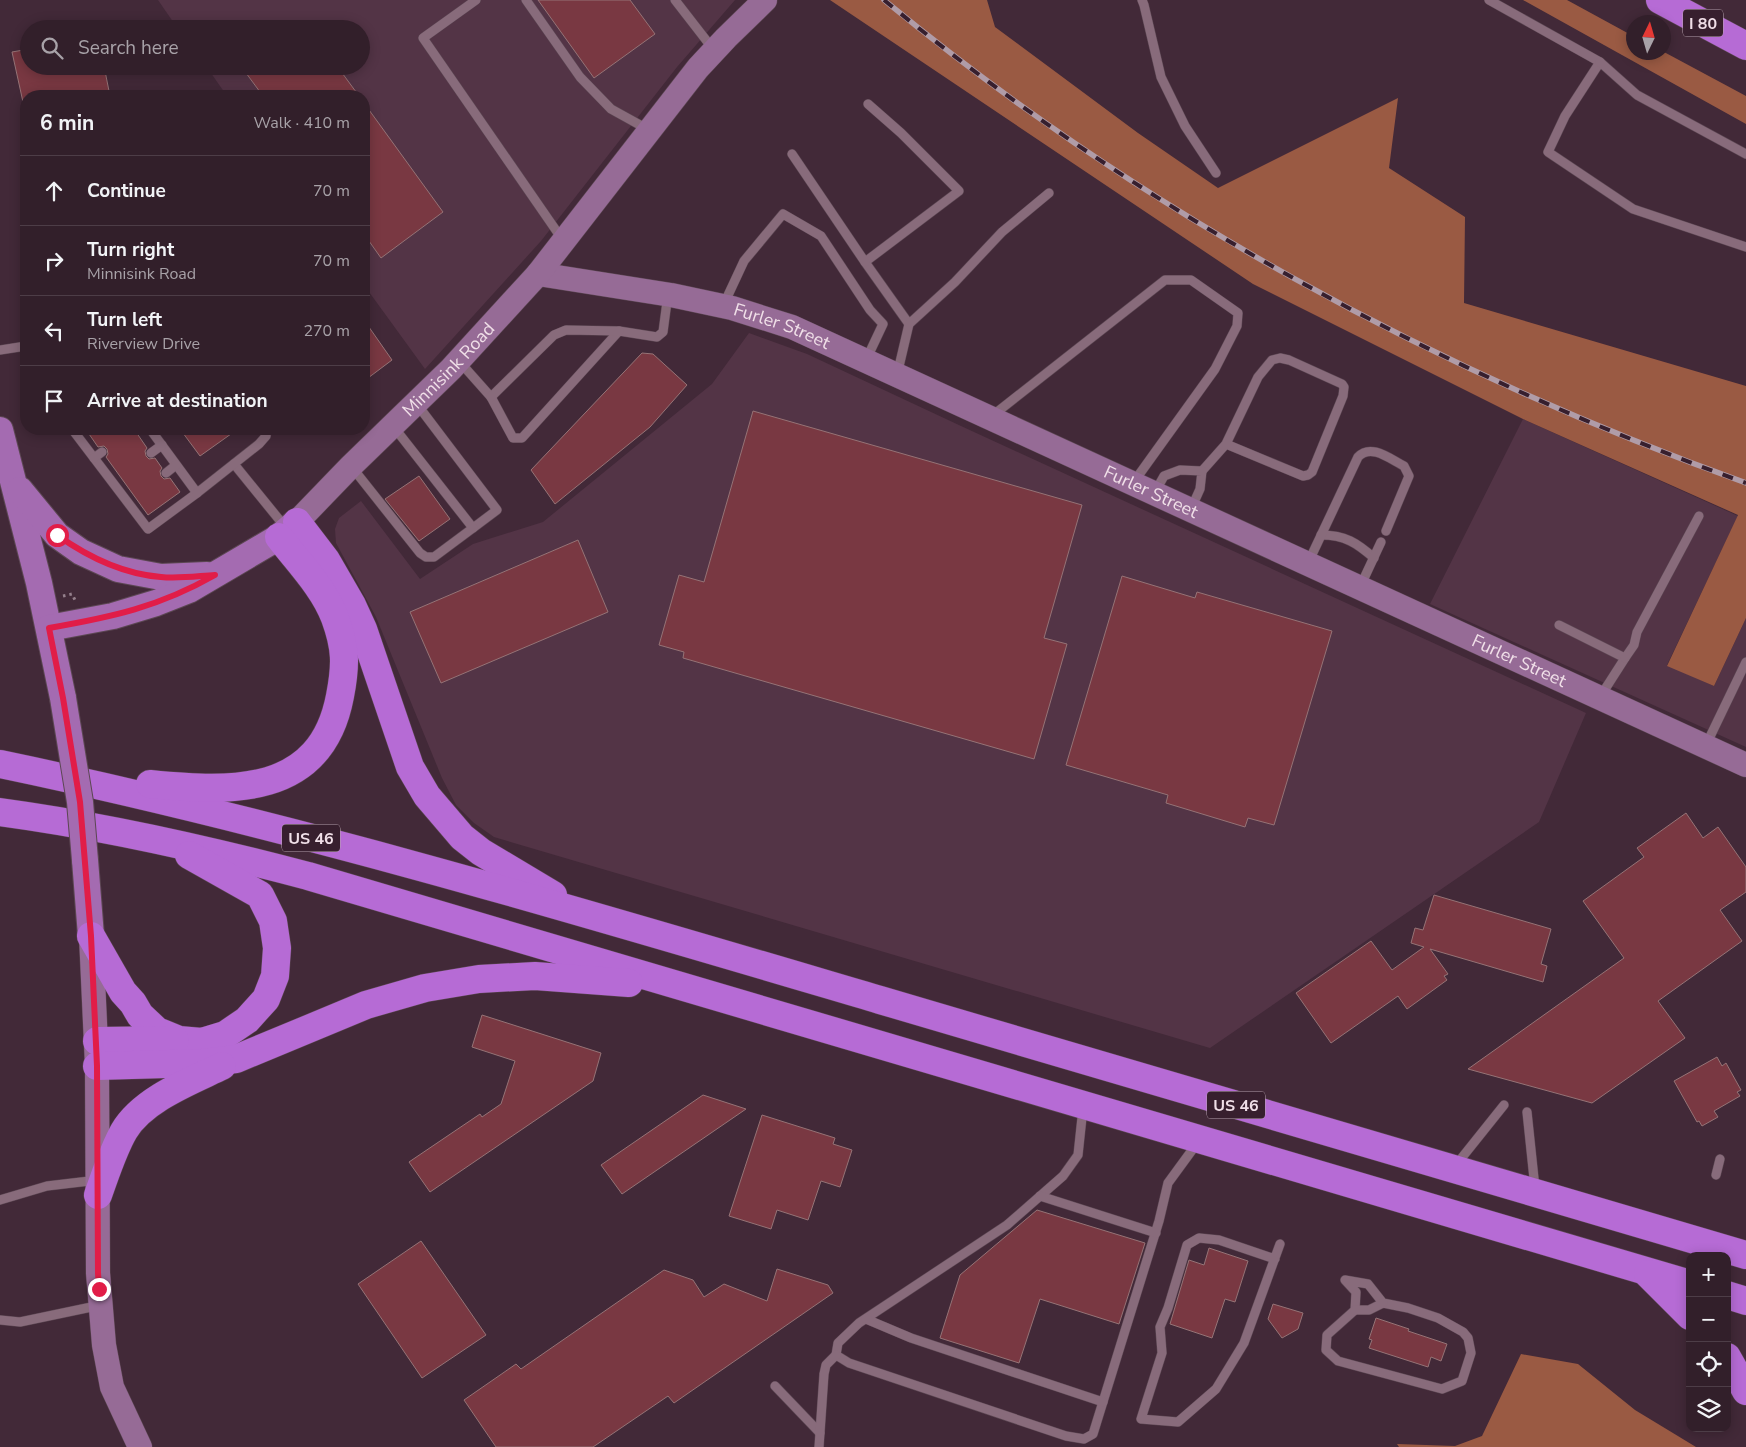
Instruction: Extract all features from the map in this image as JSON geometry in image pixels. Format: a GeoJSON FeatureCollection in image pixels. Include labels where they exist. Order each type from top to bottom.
{"type":"FeatureCollection","features":[{"type":"Feature","properties":{"kind":"highway","name":"I 80"},"geometry":{"type":"LineString","coordinates":[[1660,0],[1746,46]]}},
{"type":"Feature","properties":{"kind":"highway"},"geometry":{"type":"LineString","coordinates":[[34,772],[194,789],[242,788],[276,779],[302,764],[317,750],[329,730],[338,706],[345,653],[335,616],[287,530]]}},
{"type":"Feature","properties":{"kind":"highway"},"geometry":{"type":"LineString","coordinates":[[287,530],[326,560],[352,605],[366,637],[410,766],[427,796],[462,837],[481,852],[584,914]]}},
{"type":"Feature","properties":{"kind":"highway","name":"US 46"},"geometry":{"type":"LineString","coordinates":[[0,764],[318,840],[584,914],[1746,1255]]}},
{"type":"Feature","properties":{"kind":"highway","name":"US 46"},"geometry":{"type":"LineString","coordinates":[[0,812],[164,841],[316,878],[1686,1283]]}},
{"type":"Feature","properties":{"kind":"highway"},"geometry":{"type":"LineString","coordinates":[[91,936],[123,992],[133,1003],[140,1015],[157,1031],[179,1040],[192,1042],[213,1040],[224,1035],[247,1020],[266,999],[275,976],[277,948],[272,921],[260,895],[164,841]]}},
{"type":"Feature","properties":{"kind":"highway"},"geometry":{"type":"LineString","coordinates":[[98,1187],[125,1129],[139,1114],[160,1097],[236,1059],[366,1005],[425,988],[479,980],[535,976],[683,987]]}},
{"type":"Feature","properties":{"kind":"highway"},"geometry":{"type":"LineString","coordinates":[[97,1053],[179,1040]]}},
{"type":"Feature","properties":{"kind":"highway"},"geometry":{"type":"LineString","coordinates":[[97,1053],[202,1063],[236,1059]]}},
{"type":"Feature","properties":{"kind":"highway"},"geometry":{"type":"LineString","coordinates":[[1645,1271],[1686,1312]]}},
{"type":"Feature","properties":{"kind":"highway"},"geometry":{"type":"LineString","coordinates":[[1731,1296],[1746,1301]]}},
{"type":"Feature","properties":{"kind":"highway"},"geometry":{"type":"LineString","coordinates":[[1731,1364],[1746,1391]]}},
{"type":"Feature","properties":{"kind":"main road"},"geometry":{"type":"LineString","coordinates":[[0,430],[40,583],[63,698],[80,802],[91,936]]}},
{"type":"Feature","properties":{"kind":"main road"},"geometry":{"type":"LineString","coordinates":[[15,484],[57,535],[81,552],[118,569],[161,577],[215,575]]}},
{"type":"Feature","properties":{"kind":"main road","name":"Minnisink Road"},"geometry":{"type":"LineString","coordinates":[[49,628],[113,616],[156,604],[189,590],[287,530]]}},
{"type":"Feature","properties":{"kind":"street","name":"Minnisink Road"},"geometry":{"type":"LineString","coordinates":[[287,530],[416,404],[538,274],[681,89],[714,51],[766,0]]}},
{"type":"Feature","properties":{"kind":"street","name":"Furler Street"},"geometry":{"type":"LineString","coordinates":[[538,274],[668,294],[722,306],[792,326],[1746,765]]}},
{"type":"Feature","properties":{"kind":"street"},"geometry":{"type":"LineString","coordinates":[[91,936],[97,1053],[98,1273],[104,1345],[112,1387],[140,1447]]}},
{"type":"Feature","properties":{"kind":"lane"},"geometry":{"type":"LineString","coordinates":[[476,0],[423,38],[512,165],[563,242]]}},
{"type":"Feature","properties":{"kind":"lane"},"geometry":{"type":"LineString","coordinates":[[526,0],[580,78],[611,109],[649,130]]}},
{"type":"Feature","properties":{"kind":"lane"},"geometry":{"type":"LineString","coordinates":[[674,0],[714,51]]}},
{"type":"Feature","properties":{"kind":"lane"},"geometry":{"type":"LineString","coordinates":[[1142,0],[1161,77],[1185,126],[1216,173]]}},
{"type":"Feature","properties":{"kind":"lane"},"geometry":{"type":"LineString","coordinates":[[1489,0],[1600,62],[1637,95],[1746,154]]}},
{"type":"Feature","properties":{"kind":"lane"},"geometry":{"type":"LineString","coordinates":[[1600,62],[1565,116],[1548,152],[1633,209],[1746,247]]}},
{"type":"Feature","properties":{"kind":"lane"},"geometry":{"type":"LineString","coordinates":[[865,262],[958,191],[901,133],[868,104]]}},
{"type":"Feature","properties":{"kind":"lane"},"geometry":{"type":"LineString","coordinates":[[792,154],[909,324]]}},
{"type":"Feature","properties":{"kind":"lane"},"geometry":{"type":"LineString","coordinates":[[897,375],[909,324],[955,282],[1002,232],[1049,193]]}},
{"type":"Feature","properties":{"kind":"lane"},"geometry":{"type":"LineString","coordinates":[[722,306],[744,261],[783,214],[821,236],[870,310],[883,324],[866,360]]}},
{"type":"Feature","properties":{"kind":"lane"},"geometry":{"type":"LineString","coordinates":[[990,417],[1165,280],[1191,280],[1238,314],[1237,326],[1215,369],[1133,483]]}},
{"type":"Feature","properties":{"kind":"lane"},"geometry":{"type":"LineString","coordinates":[[491,397],[554,335],[566,330],[619,331],[657,337],[663,332],[668,294]]}},
{"type":"Feature","properties":{"kind":"lane"},"geometry":{"type":"LineString","coordinates":[[458,360],[491,397],[513,438],[522,438],[619,331]]}},
{"type":"Feature","properties":{"kind":"lane"},"geometry":{"type":"LineString","coordinates":[[0,350],[20,347]]}},
{"type":"Feature","properties":{"kind":"lane"},"geometry":{"type":"LineString","coordinates":[[1191,510],[1200,489],[1202,471],[1226,444],[1258,377],[1272,360],[1280,358],[1289,360],[1342,384],[1344,387],[1343,396],[1312,472],[1308,475],[1303,476],[1226,444]]}},
{"type":"Feature","properties":{"kind":"lane"},"geometry":{"type":"LineString","coordinates":[[351,466],[420,553],[426,557],[434,557],[497,510],[416,404]]}},
{"type":"Feature","properties":{"kind":"lane"},"geometry":{"type":"LineString","coordinates":[[393,426],[473,528]]}},
{"type":"Feature","properties":{"kind":"lane"},"geometry":{"type":"LineString","coordinates":[[77,435],[94,458],[115,478],[148,529],[234,464],[259,444],[266,435]]}},
{"type":"Feature","properties":{"kind":"lane"},"geometry":{"type":"LineString","coordinates":[[154,435],[197,493]]}},
{"type":"Feature","properties":{"kind":"lane"},"geometry":{"type":"LineString","coordinates":[[151,453],[162,445]]}},
{"type":"Feature","properties":{"kind":"lane"},"geometry":{"type":"LineString","coordinates":[[1308,564],[1358,457],[1362,453],[1372,451],[1404,466],[1409,476],[1386,531]]}},
{"type":"Feature","properties":{"kind":"lane"},"geometry":{"type":"LineString","coordinates":[[94,458],[102,452]]}},
{"type":"Feature","properties":{"kind":"lane"},"geometry":{"type":"LineString","coordinates":[[234,464],[287,530]]}},
{"type":"Feature","properties":{"kind":"lane"},"geometry":{"type":"LineString","coordinates":[[166,473],[176,465]]}},
{"type":"Feature","properties":{"kind":"lane"},"geometry":{"type":"LineString","coordinates":[[1154,493],[1164,476],[1180,470],[1202,471]]}},
{"type":"Feature","properties":{"kind":"lane"},"geometry":{"type":"LineString","coordinates":[[1600,698],[1634,645],[1637,632],[1699,516]]}},
{"type":"Feature","properties":{"kind":"lane"},"geometry":{"type":"LineString","coordinates":[[1322,535],[1346,538],[1359,545],[1374,558]]}},
{"type":"Feature","properties":{"kind":"lane"},"geometry":{"type":"LineString","coordinates":[[1360,587],[1381,542]]}},
{"type":"Feature","properties":{"kind":"lane"},"geometry":{"type":"LineString","coordinates":[[1559,625],[1625,658]]}},
{"type":"Feature","properties":{"kind":"lane"},"geometry":{"type":"LineString","coordinates":[[1706,746],[1746,662]]}},
{"type":"Feature","properties":{"kind":"lane"},"geometry":{"type":"LineString","coordinates":[[820,1447],[824,1374],[826,1365],[836,1355],[838,1343],[866,1319],[1007,1225],[1063,1176],[1078,1155],[1083,1105]]}},
{"type":"Feature","properties":{"kind":"lane"},"geometry":{"type":"LineString","coordinates":[[1453,1169],[1504,1105]]}},
{"type":"Feature","properties":{"kind":"lane"},"geometry":{"type":"LineString","coordinates":[[1527,1112],[1536,1193]]}},
{"type":"Feature","properties":{"kind":"lane"},"geometry":{"type":"LineString","coordinates":[[836,1355],[849,1363],[1066,1436],[1084,1439],[1093,1434],[1156,1233],[1168,1183],[1200,1140]]}},
{"type":"Feature","properties":{"kind":"lane"},"geometry":{"type":"LineString","coordinates":[[1716,1175],[1720,1159]]}},
{"type":"Feature","properties":{"kind":"lane"},"geometry":{"type":"LineString","coordinates":[[0,1200],[47,1186],[98,1187]]}},
{"type":"Feature","properties":{"kind":"lane"},"geometry":{"type":"LineString","coordinates":[[1040,1196],[1156,1233]]}},
{"type":"Feature","properties":{"kind":"lane"},"geometry":{"type":"LineString","coordinates":[[1275,1259],[1219,1240],[1199,1238],[1186,1245],[1168,1308],[1160,1327],[1162,1353],[1141,1419],[1178,1422],[1216,1389],[1244,1343],[1275,1259],[1280,1244]]}},
{"type":"Feature","properties":{"kind":"lane"},"geometry":{"type":"LineString","coordinates":[[1355,1310],[1356,1292],[1344,1280],[1368,1284],[1383,1303]]}},
{"type":"Feature","properties":{"kind":"lane"},"geometry":{"type":"LineString","coordinates":[[1383,1303],[1408,1308],[1438,1318],[1464,1332],[1468,1338],[1471,1353],[1462,1381],[1442,1389],[1338,1361],[1326,1350],[1328,1335],[1355,1310],[1369,1310],[1383,1303]]}},
{"type":"Feature","properties":{"kind":"lane"},"geometry":{"type":"LineString","coordinates":[[0,1320],[20,1322],[101,1304]]}},
{"type":"Feature","properties":{"kind":"lane"},"geometry":{"type":"LineString","coordinates":[[866,1319],[911,1338],[1103,1402]]}},
{"type":"Feature","properties":{"kind":"lane"},"geometry":{"type":"LineString","coordinates":[[776,1386],[820,1433]]}},
{"type":"Feature","properties":{"kind":"path"},"geometry":{"type":"LineString","coordinates":[[62,596],[72,594],[77,606]]}},
{"type":"Feature","properties":{"kind":"shaded area"},"geometry":{"type":"Polygon","coordinates":[[[158,0],[735,0],[677,67],[541,241],[425,369],[370,293],[370,90],[223,90],[212,75],[370,75],[370,20],[172,20],[158,0]]]}},
{"type":"Feature","properties":{"kind":"shaded area"},"geometry":{"type":"Polygon","coordinates":[[[830,0],[987,0],[995,27],[1138,133],[1218,188],[1398,98],[1389,168],[1465,217],[1464,303],[1746,386],[1746,618],[1714,686],[1667,666],[1738,515],[1523,419],[1253,284],[830,0]]]}},
{"type":"Feature","properties":{"kind":"shaded area"},"geometry":{"type":"Polygon","coordinates":[[[1523,0],[1567,0],[1626,32],[1626,57],[1523,0]]]}},
{"type":"Feature","properties":{"kind":"shaded area"},"geometry":{"type":"Polygon","coordinates":[[[1671,56],[1746,96],[1746,124],[1631,60],[1671,60],[1671,56]]]}},
{"type":"Feature","properties":{"kind":"shaded area"},"geometry":{"type":"Polygon","coordinates":[[[749,333],[807,354],[1586,713],[1539,822],[1210,1048],[494,837],[474,823],[456,805],[442,778],[376,617],[336,543],[335,529],[339,518],[361,501],[420,579],[473,544],[543,522],[712,384],[749,333]]]}},
{"type":"Feature","properties":{"kind":"shaded area"},"geometry":{"type":"Polygon","coordinates":[[[1523,419],[1738,516],[1667,665],[1714,686],[1746,618],[1746,747],[1430,604],[1523,419]]]}},
{"type":"Feature","properties":{"kind":"shaded area"},"geometry":{"type":"Polygon","coordinates":[[[1521,1354],[1578,1364],[1635,1410],[1696,1447],[1399,1447],[1397,1444],[1455,1446],[1482,1436],[1521,1354]]]}},
{"type":"Feature","properties":{"kind":"building"},"geometry":{"type":"Polygon","coordinates":[[[538,0],[630,0],[655,34],[594,78],[538,0]]]}},
{"type":"Feature","properties":{"kind":"building"},"geometry":{"type":"Polygon","coordinates":[[[20,51],[20,75],[106,75],[109,90],[20,90],[12,52],[20,51]]]}},
{"type":"Feature","properties":{"kind":"building"},"geometry":{"type":"Polygon","coordinates":[[[247,75],[344,75],[355,90],[259,90],[247,75]]]}},
{"type":"Feature","properties":{"kind":"building"},"geometry":{"type":"Polygon","coordinates":[[[370,111],[443,212],[381,258],[370,242],[370,111]]]}},
{"type":"Feature","properties":{"kind":"building"},"geometry":{"type":"Polygon","coordinates":[[[370,329],[392,360],[370,376],[370,329]]]}},
{"type":"Feature","properties":{"kind":"building"},"geometry":{"type":"Polygon","coordinates":[[[642,353],[653,354],[687,385],[650,427],[555,504],[531,470],[642,353]]]}},
{"type":"Feature","properties":{"kind":"building"},"geometry":{"type":"Polygon","coordinates":[[[753,411],[1082,505],[1044,638],[1067,644],[1034,759],[683,658],[684,652],[659,645],[679,575],[704,582],[753,411]]]}},
{"type":"Feature","properties":{"kind":"building"},"geometry":{"type":"Polygon","coordinates":[[[90,435],[138,435],[147,448],[145,451],[146,456],[149,459],[155,458],[162,468],[160,471],[161,476],[164,479],[170,478],[180,492],[148,515],[106,457],[108,454],[107,449],[104,446],[98,447],[90,435]]]}},
{"type":"Feature","properties":{"kind":"building"},"geometry":{"type":"Polygon","coordinates":[[[184,435],[230,435],[200,456],[184,435]]]}},
{"type":"Feature","properties":{"kind":"building"},"geometry":{"type":"Polygon","coordinates":[[[419,476],[450,519],[419,541],[385,499],[419,476]]]}},
{"type":"Feature","properties":{"kind":"building"},"geometry":{"type":"Polygon","coordinates":[[[578,540],[608,612],[441,683],[410,612],[578,540]]]}},
{"type":"Feature","properties":{"kind":"building"},"geometry":{"type":"Polygon","coordinates":[[[1122,576],[1195,598],[1197,592],[1332,631],[1274,825],[1248,818],[1245,827],[1166,803],[1168,795],[1066,765],[1122,576]]]}},
{"type":"Feature","properties":{"kind":"building"},"geometry":{"type":"Polygon","coordinates":[[[1686,813],[1703,838],[1718,827],[1746,867],[1746,892],[1720,910],[1742,941],[1658,1001],[1685,1038],[1592,1103],[1468,1069],[1624,958],[1583,901],[1644,857],[1637,848],[1686,813]]]}},
{"type":"Feature","properties":{"kind":"building"},"geometry":{"type":"Polygon","coordinates":[[[1434,895],[1551,929],[1541,964],[1547,966],[1543,982],[1430,949],[1448,974],[1444,976],[1447,980],[1407,1009],[1398,996],[1331,1043],[1296,993],[1371,941],[1392,970],[1424,947],[1411,943],[1415,928],[1423,930],[1434,895]]]}},
{"type":"Feature","properties":{"kind":"building"},"geometry":{"type":"Polygon","coordinates":[[[482,1015],[601,1053],[593,1081],[430,1192],[409,1162],[480,1114],[482,1117],[501,1104],[515,1061],[472,1047],[482,1015]]]}},
{"type":"Feature","properties":{"kind":"building"},"geometry":{"type":"Polygon","coordinates":[[[1717,1057],[1722,1066],[1726,1063],[1741,1090],[1737,1092],[1740,1096],[1714,1111],[1718,1117],[1702,1126],[1699,1121],[1697,1122],[1674,1081],[1717,1057]]]}},
{"type":"Feature","properties":{"kind":"building"},"geometry":{"type":"Polygon","coordinates":[[[703,1095],[746,1109],[622,1194],[601,1165],[703,1095]]]}},
{"type":"Feature","properties":{"kind":"building"},"geometry":{"type":"Polygon","coordinates":[[[762,1115],[835,1138],[833,1144],[852,1150],[840,1187],[821,1181],[808,1220],[777,1210],[771,1229],[729,1216],[762,1115]]]}},
{"type":"Feature","properties":{"kind":"building"},"geometry":{"type":"Polygon","coordinates":[[[1037,1210],[1145,1243],[1119,1324],[1040,1299],[1019,1363],[940,1338],[960,1275],[1037,1210]]]}},
{"type":"Feature","properties":{"kind":"building"},"geometry":{"type":"Polygon","coordinates":[[[421,1241],[486,1335],[422,1378],[358,1284],[421,1241]]]}},
{"type":"Feature","properties":{"kind":"building"},"geometry":{"type":"Polygon","coordinates":[[[1209,1248],[1248,1261],[1235,1302],[1225,1299],[1212,1338],[1170,1324],[1189,1260],[1204,1265],[1209,1248]]]}},
{"type":"Feature","properties":{"kind":"building"},"geometry":{"type":"Polygon","coordinates":[[[777,1269],[828,1285],[833,1293],[674,1403],[668,1396],[593,1447],[496,1447],[464,1400],[516,1364],[521,1369],[664,1270],[693,1280],[704,1297],[724,1284],[767,1301],[777,1269]]]}},
{"type":"Feature","properties":{"kind":"building"},"geometry":{"type":"Polygon","coordinates":[[[1273,1304],[1303,1313],[1298,1329],[1282,1338],[1268,1319],[1273,1304]]]}},
{"type":"Feature","properties":{"kind":"building"},"geometry":{"type":"Polygon","coordinates":[[[1376,1318],[1447,1344],[1441,1361],[1431,1357],[1428,1367],[1369,1348],[1372,1340],[1369,1339],[1376,1318]]]}},
{"type":"Feature","properties":{"kind":"railway"},"geometry":{"type":"LineString","coordinates":[[884,0],[982,77],[1083,149],[1187,216],[1294,279],[1404,337],[1516,390],[1630,439],[1746,483]]}},
{"type":"Feature","properties":{"kind":"route"},"geometry":{"type":"LineString","coordinates":[[57,535],[81,552],[118,569],[161,577],[215,575],[189,590],[156,604],[113,616],[49,628],[63,698],[80,802],[91,936],[97,1041],[99,1289]]}}]}
